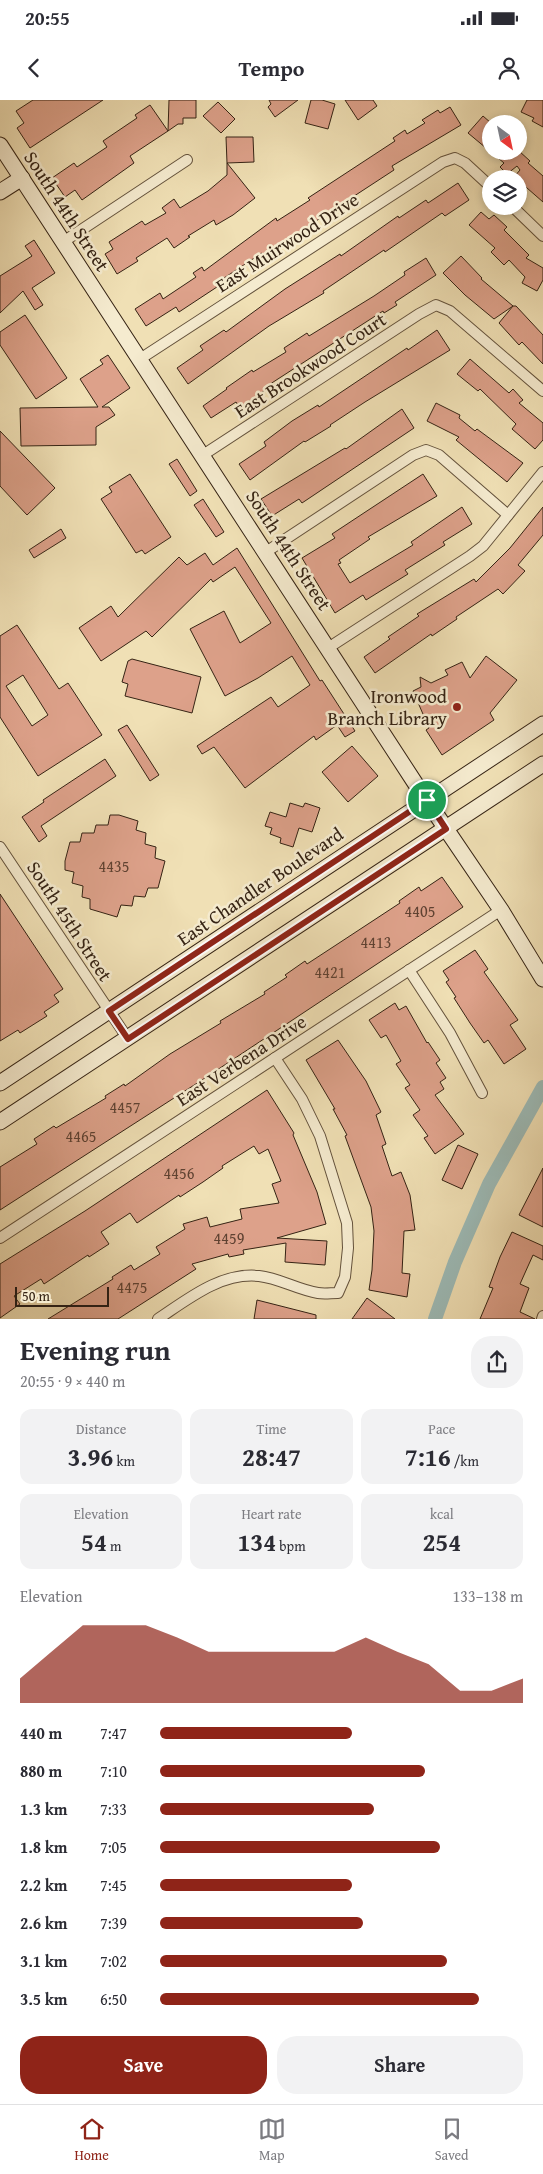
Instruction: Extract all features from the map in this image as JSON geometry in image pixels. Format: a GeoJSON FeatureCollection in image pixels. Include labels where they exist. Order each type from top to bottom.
{"type":"FeatureCollection","features":[{"type":"Feature","properties":{"kind":"main road","name":"South 44th Street"},"geometry":{"type":"LineString","coordinates":[[0,144],[500,910],[543,979]]}},
{"type":"Feature","properties":{"kind":"main road"},"geometry":{"type":"LineString","coordinates":[[0,192],[22,178]]}},
{"type":"Feature","properties":{"kind":"main road","name":"East Chandler Boulevard"},"geometry":{"type":"LineString","coordinates":[[0,1082],[543,724]]}},
{"type":"Feature","properties":{"kind":"main road"},"geometry":{"type":"LineString","coordinates":[[0,1122],[543,764]]}},
{"type":"Feature","properties":{"kind":"street","name":"East Muirwood Drive"},"geometry":{"type":"LineString","coordinates":[[140,359],[443,162],[455,158],[465,162],[482,178]]}},
{"type":"Feature","properties":{"kind":"street"},"geometry":{"type":"LineString","coordinates":[[63,242],[187,160]]}},
{"type":"Feature","properties":{"kind":"street"},"geometry":{"type":"LineString","coordinates":[[521,215],[543,236]]}},
{"type":"Feature","properties":{"kind":"street","name":"East Brookwood Court"},"geometry":{"type":"LineString","coordinates":[[203,455],[419,314],[436,305],[450,311],[543,391]]}},
{"type":"Feature","properties":{"kind":"street"},"geometry":{"type":"LineString","coordinates":[[266,552],[426,450],[439,455],[508,515]]}},
{"type":"Feature","properties":{"kind":"street"},"geometry":{"type":"LineString","coordinates":[[328,648],[483,546],[543,472]]}},
{"type":"Feature","properties":{"kind":"street","name":"South 45th Street"},"geometry":{"type":"LineString","coordinates":[[0,847],[128,1039]]}},
{"type":"Feature","properties":{"kind":"street","name":"East Verbena Drive"},"geometry":{"type":"LineString","coordinates":[[0,1238],[500,910]]}},
{"type":"Feature","properties":{"kind":"street"},"geometry":{"type":"LineString","coordinates":[[409,970],[450,1033],[482,1093]]}},
{"type":"Feature","properties":{"kind":"street"},"geometry":{"type":"LineString","coordinates":[[158,1319],[206,1288],[231,1277],[258,1276],[318,1293],[338,1293],[345,1278],[348,1248],[347,1222],[320,1136],[302,1100],[275,1058]]}},
{"type":"Feature","properties":{"kind":"building"},"geometry":{"type":"Polygon","coordinates":[[[33,100],[103,100],[30,148],[17,128],[24,123],[16,111],[33,100]]]}},
{"type":"Feature","properties":{"kind":"building"},"geometry":{"type":"Polygon","coordinates":[[[169,100],[196,100],[196,118],[183,118],[183,124],[178,124],[168,131],[169,100]]]}},
{"type":"Feature","properties":{"kind":"building"},"geometry":{"type":"Polygon","coordinates":[[[269,100],[298,100],[275,117],[268,107],[271,104],[269,100]]]}},
{"type":"Feature","properties":{"kind":"building"},"geometry":{"type":"Polygon","coordinates":[[[311,100],[322,100],[335,104],[328,129],[305,123],[311,100]]]}},
{"type":"Feature","properties":{"kind":"building"},"geometry":{"type":"Polygon","coordinates":[[[345,100],[373,100],[377,106],[358,120],[345,100]]]}},
{"type":"Feature","properties":{"kind":"building"},"geometry":{"type":"Polygon","coordinates":[[[527,100],[543,100],[543,127],[532,121],[534,118],[521,112],[527,100]]]}},
{"type":"Feature","properties":{"kind":"building"},"geometry":{"type":"Polygon","coordinates":[[[218,102],[235,119],[221,133],[203,116],[218,102]]]}},
{"type":"Feature","properties":{"kind":"building"},"geometry":{"type":"Polygon","coordinates":[[[150,105],[168,131],[130,156],[134,163],[82,200],[75,190],[65,197],[52,178],[74,163],[77,167],[107,147],[103,141],[137,118],[135,115],[150,105]]]}},
{"type":"Feature","properties":{"kind":"building"},"geometry":{"type":"Polygon","coordinates":[[[450,107],[461,125],[392,166],[394,170],[264,255],[262,253],[221,280],[223,283],[179,312],[176,307],[146,326],[135,309],[160,293],[163,299],[196,277],[193,273],[202,267],[204,271],[276,218],[277,221],[310,200],[308,198],[395,141],[393,138],[405,130],[407,134],[425,123],[422,120],[438,110],[440,113],[450,107]]]}},
{"type":"Feature","properties":{"kind":"building"},"geometry":{"type":"Polygon","coordinates":[[[482,117],[482,145],[468,133],[482,117]]]}},
{"type":"Feature","properties":{"kind":"building"},"geometry":{"type":"Polygon","coordinates":[[[226,137],[253,137],[254,162],[227,163],[226,137]]]}},
{"type":"Feature","properties":{"kind":"building"},"geometry":{"type":"Polygon","coordinates":[[[528,159],[530,161],[528,163],[543,176],[543,202],[527,188],[527,170],[520,170],[517,166],[512,170],[503,170],[500,167],[504,163],[500,160],[528,159]]]}},
{"type":"Feature","properties":{"kind":"building"},"geometry":{"type":"Polygon","coordinates":[[[227,163],[255,198],[233,215],[216,225],[214,220],[188,236],[190,237],[174,248],[167,238],[136,258],[138,261],[117,274],[105,254],[113,249],[109,242],[142,221],[145,225],[166,213],[162,208],[174,199],[180,208],[208,191],[227,175],[227,163]]]}},
{"type":"Feature","properties":{"kind":"building"},"geometry":{"type":"Polygon","coordinates":[[[458,183],[469,200],[445,216],[442,213],[385,252],[384,250],[323,291],[324,293],[269,326],[188,384],[177,368],[203,350],[200,346],[224,330],[226,332],[285,289],[340,254],[341,256],[398,216],[399,218],[426,200],[428,203],[458,183]]]}},
{"type":"Feature","properties":{"kind":"building"},"geometry":{"type":"Polygon","coordinates":[[[481,212],[482,215],[489,219],[494,215],[507,227],[504,230],[529,255],[526,258],[543,268],[543,280],[537,291],[522,283],[525,277],[509,260],[504,265],[491,252],[495,248],[469,225],[481,212]]]}},
{"type":"Feature","properties":{"kind":"building"},"geometry":{"type":"Polygon","coordinates":[[[34,240],[55,273],[32,288],[43,305],[35,310],[23,291],[0,313],[0,276],[32,256],[25,246],[34,240]]]}},
{"type":"Feature","properties":{"kind":"building"},"geometry":{"type":"Polygon","coordinates":[[[461,256],[481,279],[513,306],[494,319],[465,295],[443,273],[461,256]]]}},
{"type":"Feature","properties":{"kind":"building"},"geometry":{"type":"Polygon","coordinates":[[[426,258],[436,275],[395,302],[397,305],[384,313],[383,311],[264,388],[265,390],[240,408],[236,402],[211,418],[203,406],[226,388],[252,370],[253,372],[286,352],[284,348],[307,333],[309,336],[374,296],[405,275],[404,272],[426,258]]]}},
{"type":"Feature","properties":{"kind":"building"},"geometry":{"type":"Polygon","coordinates":[[[513,306],[516,306],[543,335],[543,364],[522,342],[519,345],[499,323],[513,306]]]}},
{"type":"Feature","properties":{"kind":"building"},"geometry":{"type":"Polygon","coordinates":[[[25,315],[67,378],[36,399],[0,345],[0,332],[25,315]]]}},
{"type":"Feature","properties":{"kind":"building"},"geometry":{"type":"Polygon","coordinates":[[[437,330],[450,350],[365,402],[331,426],[304,441],[250,480],[239,464],[266,446],[264,442],[292,421],[318,405],[319,407],[437,330]]]}},
{"type":"Feature","properties":{"kind":"building"},"geometry":{"type":"Polygon","coordinates":[[[108,355],[130,388],[102,407],[109,407],[115,415],[96,427],[96,445],[21,446],[20,408],[98,407],[80,379],[103,364],[100,360],[108,355]]]}},
{"type":"Feature","properties":{"kind":"building"},"geometry":{"type":"Polygon","coordinates":[[[470,359],[509,393],[513,389],[523,400],[519,403],[543,423],[543,440],[535,449],[512,429],[516,424],[480,389],[478,391],[457,374],[470,359]]]}},
{"type":"Feature","properties":{"kind":"building"},"geometry":{"type":"Polygon","coordinates":[[[436,403],[460,415],[459,418],[475,431],[477,429],[523,463],[507,482],[456,440],[459,437],[427,421],[436,403]]]}},
{"type":"Feature","properties":{"kind":"building"},"geometry":{"type":"Polygon","coordinates":[[[402,409],[414,428],[302,503],[299,499],[272,516],[261,499],[346,449],[402,409]]]}},
{"type":"Feature","properties":{"kind":"building"},"geometry":{"type":"Polygon","coordinates":[[[0,431],[55,488],[27,515],[0,486],[0,431]]]}},
{"type":"Feature","properties":{"kind":"building"},"geometry":{"type":"Polygon","coordinates":[[[177,459],[197,491],[190,496],[169,464],[177,459]]]}},
{"type":"Feature","properties":{"kind":"building"},"geometry":{"type":"Polygon","coordinates":[[[130,474],[171,537],[145,554],[142,550],[136,553],[101,499],[112,492],[109,487],[130,474]]]}},
{"type":"Feature","properties":{"kind":"building"},"geometry":{"type":"Polygon","coordinates":[[[423,474],[437,496],[368,537],[370,539],[339,560],[341,563],[338,564],[350,583],[413,545],[411,542],[462,507],[472,524],[443,542],[445,545],[405,570],[408,574],[366,600],[363,595],[335,613],[302,558],[335,538],[332,534],[423,474]]]}},
{"type":"Feature","properties":{"kind":"building"},"geometry":{"type":"Polygon","coordinates":[[[203,499],[224,532],[216,537],[194,505],[203,499]]]}},
{"type":"Feature","properties":{"kind":"building"},"geometry":{"type":"Polygon","coordinates":[[[543,507],[543,535],[518,565],[525,571],[503,594],[498,589],[456,617],[457,619],[432,636],[431,634],[375,673],[364,657],[390,639],[388,637],[419,616],[417,614],[474,579],[476,582],[510,548],[543,507]]]}},
{"type":"Feature","properties":{"kind":"building"},"geometry":{"type":"Polygon","coordinates":[[[61,529],[66,538],[34,558],[29,550],[61,529]]]}},
{"type":"Feature","properties":{"kind":"building"},"geometry":{"type":"Polygon","coordinates":[[[237,548],[320,681],[322,680],[355,731],[345,737],[337,725],[316,740],[314,736],[245,788],[214,747],[202,754],[197,746],[271,697],[278,707],[310,685],[292,656],[225,696],[190,629],[224,611],[240,643],[271,623],[235,567],[213,582],[211,579],[152,637],[146,631],[101,661],[79,628],[111,606],[118,617],[179,557],[187,565],[205,553],[213,565],[237,548]]]}},
{"type":"Feature","properties":{"kind":"building"},"geometry":{"type":"Polygon","coordinates":[[[17,625],[59,689],[68,683],[102,735],[38,776],[0,717],[0,636],[17,625]],[[23,675],[6,686],[32,726],[48,715],[23,675]]]}},
{"type":"Feature","properties":{"kind":"building","name":"Ironwood Branch Library"},"geometry":{"type":"Polygon","coordinates":[[[486,656],[517,680],[490,713],[494,720],[442,755],[426,730],[429,728],[413,691],[421,687],[420,677],[431,683],[448,675],[445,670],[462,662],[470,678],[486,656]]]}},
{"type":"Feature","properties":{"kind":"building"},"geometry":{"type":"Polygon","coordinates":[[[132,659],[201,677],[192,713],[125,696],[128,684],[122,682],[128,661],[132,659]]]}},
{"type":"Feature","properties":{"kind":"building"},"geometry":{"type":"Polygon","coordinates":[[[127,725],[159,775],[150,781],[118,730],[127,725]]]}},
{"type":"Feature","properties":{"kind":"building"},"geometry":{"type":"Polygon","coordinates":[[[352,746],[378,776],[348,802],[322,772],[352,746]]]}},
{"type":"Feature","properties":{"kind":"building"},"geometry":{"type":"Polygon","coordinates":[[[105,759],[116,776],[41,826],[47,836],[39,842],[22,817],[44,802],[43,800],[105,759]]]}},
{"type":"Feature","properties":{"kind":"building"},"geometry":{"type":"Polygon","coordinates":[[[290,803],[303,807],[305,803],[320,808],[312,832],[299,828],[293,847],[280,843],[281,838],[270,834],[272,828],[265,826],[270,812],[286,817],[290,803]]]}},
{"type":"Feature","properties":{"kind":"building"},"geometry":{"type":"Polygon","coordinates":[[[110,815],[119,815],[138,821],[136,830],[146,833],[145,844],[156,847],[155,858],[165,861],[158,888],[148,888],[145,897],[134,896],[132,906],[121,905],[117,917],[90,909],[90,899],[82,897],[83,886],[72,883],[74,872],[65,870],[65,861],[70,842],[80,842],[82,833],[94,833],[96,825],[108,825],[110,815]]]}},
{"type":"Feature","properties":{"kind":"building"},"geometry":{"type":"Polygon","coordinates":[[[442,877],[463,907],[202,1080],[0,1210],[0,1167],[37,1144],[34,1139],[106,1098],[105,1096],[124,1084],[125,1086],[170,1054],[221,1023],[220,1021],[265,994],[264,992],[287,977],[285,975],[305,961],[307,964],[400,903],[399,901],[419,887],[421,891],[442,877]]]}},
{"type":"Feature","properties":{"kind":"building"},"geometry":{"type":"Polygon","coordinates":[[[0,894],[63,989],[54,995],[59,1002],[44,1012],[47,1016],[20,1033],[18,1030],[0,1041],[0,894]]]}},
{"type":"Feature","properties":{"kind":"building"},"geometry":{"type":"Polygon","coordinates":[[[475,950],[488,969],[484,972],[518,1020],[510,1025],[526,1049],[504,1064],[488,1040],[484,1043],[470,1023],[454,998],[456,997],[446,982],[449,980],[443,971],[475,950]]]}},
{"type":"Feature","properties":{"kind":"building"},"geometry":{"type":"Polygon","coordinates":[[[395,1003],[399,1010],[406,1006],[427,1043],[440,1060],[436,1063],[446,1078],[440,1082],[444,1089],[435,1095],[464,1134],[435,1154],[424,1138],[428,1136],[413,1115],[420,1110],[405,1088],[410,1085],[396,1064],[401,1061],[386,1035],[381,1038],[369,1020],[395,1003]]]}},
{"type":"Feature","properties":{"kind":"building"},"geometry":{"type":"Polygon","coordinates":[[[338,1040],[366,1081],[381,1112],[376,1115],[386,1144],[382,1146],[392,1176],[401,1172],[410,1195],[415,1230],[404,1231],[402,1273],[410,1274],[407,1297],[369,1290],[374,1231],[371,1207],[345,1136],[347,1135],[333,1109],[335,1109],[306,1060],[338,1040]]]}},
{"type":"Feature","properties":{"kind":"building"},"geometry":{"type":"Polygon","coordinates":[[[267,1090],[294,1133],[293,1135],[317,1192],[326,1224],[277,1238],[327,1241],[325,1265],[285,1262],[286,1243],[243,1250],[244,1254],[229,1257],[228,1254],[192,1264],[196,1269],[118,1319],[48,1319],[113,1279],[112,1277],[131,1265],[134,1270],[160,1254],[156,1247],[185,1229],[183,1224],[207,1217],[210,1227],[242,1219],[240,1209],[279,1203],[272,1184],[281,1181],[268,1149],[259,1154],[254,1146],[222,1166],[223,1168],[203,1182],[180,1197],[179,1195],[137,1223],[130,1213],[101,1232],[109,1244],[89,1257],[88,1255],[44,1284],[41,1279],[14,1296],[20,1304],[0,1318],[0,1264],[85,1211],[267,1090]]]}},
{"type":"Feature","properties":{"kind":"building"},"geometry":{"type":"Polygon","coordinates":[[[458,1145],[478,1154],[462,1189],[442,1180],[458,1145]]]}},
{"type":"Feature","properties":{"kind":"building"},"geometry":{"type":"Polygon","coordinates":[[[543,1168],[543,1227],[519,1215],[543,1168]]]}},
{"type":"Feature","properties":{"kind":"building"},"geometry":{"type":"Polygon","coordinates":[[[512,1232],[543,1246],[543,1260],[533,1255],[520,1284],[529,1288],[520,1312],[535,1319],[480,1319],[493,1288],[489,1287],[500,1257],[512,1232]]]}},
{"type":"Feature","properties":{"kind":"building"},"geometry":{"type":"Polygon","coordinates":[[[367,1298],[395,1319],[352,1319],[367,1298]]]}},
{"type":"Feature","properties":{"kind":"building"},"geometry":{"type":"Polygon","coordinates":[[[257,1300],[316,1315],[316,1319],[254,1319],[257,1300]]]}},
{"type":"Feature","properties":{"kind":"waterway"},"geometry":{"type":"LineString","coordinates":[[435,1319],[455,1262],[489,1184],[543,1087]]}},
{"type":"Feature","properties":{"kind":"place","name":"Ironwood Branch Library"},"geometry":{"type":"Point","coordinates":[457,707]}},
{"type":"Feature","properties":{"kind":"route"},"geometry":{"type":"LineString","coordinates":[[427,800],[446,829],[128,1039],[109,1011],[427,800]]}}]}
